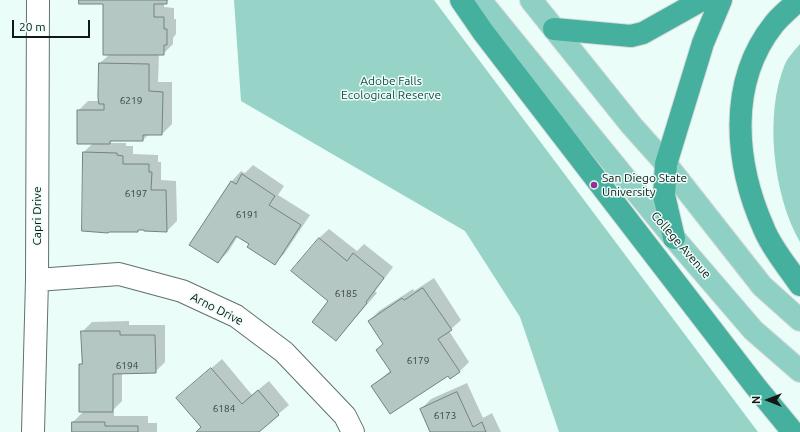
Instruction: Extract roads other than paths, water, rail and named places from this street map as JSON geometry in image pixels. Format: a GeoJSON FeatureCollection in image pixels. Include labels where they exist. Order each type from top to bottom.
{"type":"FeatureCollection","features":[{"type":"Feature","properties":{"kind":"highway"},"geometry":{"type":"LineString","coordinates":[[461,0],[482,32],[751,380],[793,432]]}},
{"type":"Feature","properties":{"kind":"highway"},"geometry":{"type":"LineString","coordinates":[[554,29],[631,36],[643,33],[702,0]]}},
{"type":"Feature","properties":{"kind":"highway"},"geometry":{"type":"LineString","coordinates":[[674,238],[664,195],[666,164],[703,42],[721,0]]}},
{"type":"Feature","properties":{"kind":"highway"},"geometry":{"type":"LineString","coordinates":[[798,0],[774,24],[755,55],[741,99],[740,131],[743,164],[751,195],[764,230],[800,285]]}},
{"type":"Feature","properties":{"kind":"main road","name":"College Avenue"},"geometry":{"type":"LineString","coordinates":[[480,0],[674,238],[753,330],[800,371]]}},
{"type":"Feature","properties":{"kind":"main road"},"geometry":{"type":"LineString","coordinates":[[531,0],[632,126],[666,164],[762,286],[800,320]]}},
{"type":"Feature","properties":{"kind":"street","name":"Capri Drive"},"geometry":{"type":"LineString","coordinates":[[33,432],[37,280],[38,0]]}},
{"type":"Feature","properties":{"kind":"street","name":"Arno Drive"},"geometry":{"type":"LineString","coordinates":[[37,280],[119,274],[182,291],[236,316],[284,352],[345,416],[353,432]]}},
{"type":"Feature","properties":{"kind":"place","name":"San Diego State University"},"geometry":{"type":"Point","coordinates":[594,185]}},
{"type":"Feature","properties":{"kind":"park label","name":"Adobe Falls Ecological Reserve"},"geometry":{"type":"Point","coordinates":[391,88]}}]}
